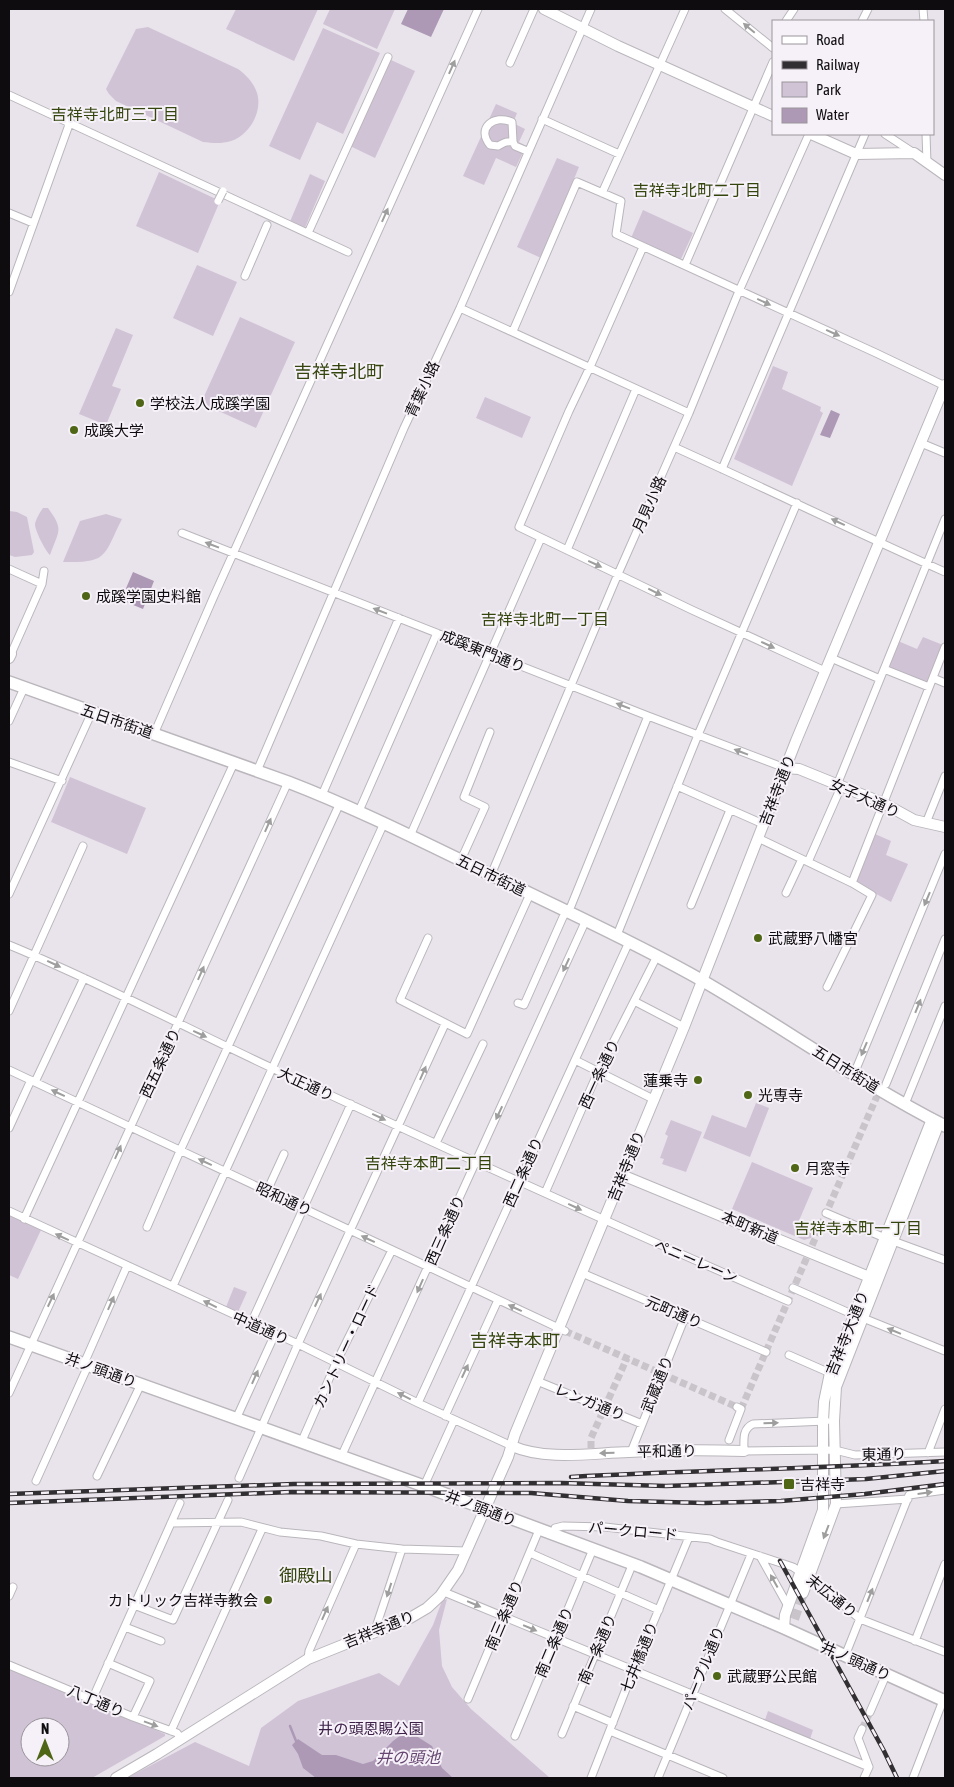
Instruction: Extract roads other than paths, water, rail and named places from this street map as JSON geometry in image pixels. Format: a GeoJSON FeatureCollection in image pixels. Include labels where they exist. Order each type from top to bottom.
{"type":"FeatureCollection","features":[{"type":"Feature","properties":{"kind":"main road"},"geometry":{"type":"LineString","coordinates":[[544,9],[582,29],[772,116]]}},
{"type":"Feature","properties":{"kind":"main road"},"geometry":{"type":"LineString","coordinates":[[812,135],[856,154],[914,153],[945,175]]}},
{"type":"Feature","properties":{"kind":"main road","name":"吉祥寺通り"},"geometry":{"type":"LineString","coordinates":[[116,1778],[308,1659],[419,1613],[444,1592],[455,1576],[512,1446],[515,1434],[537,1381],[562,1330],[582,1272],[684,1027],[784,768],[921,443],[940,408],[945,386]]}},
{"type":"Feature","properties":{"kind":"main road","name":"五日市街道"},"geometry":{"type":"LineString","coordinates":[[9,682],[288,782],[384,823],[657,956],[939,1123]]}},
{"type":"Feature","properties":{"kind":"main road","name":"女子大通り"},"geometry":{"type":"LineString","coordinates":[[784,768],[799,769],[883,804],[914,820],[945,827]]}},
{"type":"Feature","properties":{"kind":"main road","name":"吉祥寺大通り"},"geometry":{"type":"LineString","coordinates":[[784,1628],[788,1606],[805,1574],[836,1504],[834,1420],[837,1381],[873,1279],[939,1123]]}},
{"type":"Feature","properties":{"kind":"main road","name":"本町新道"},"geometry":{"type":"LineString","coordinates":[[622,1175],[873,1279]]}},
{"type":"Feature","properties":{"kind":"main road","name":"吉祥寺大通り"},"geometry":{"type":"LineString","coordinates":[[803,1593],[805,1574],[823,1510],[824,1402],[830,1373],[859,1316]]}},
{"type":"Feature","properties":{"kind":"main road","name":"井ノ頭通り"},"geometry":{"type":"LineString","coordinates":[[9,1337],[632,1563],[945,1699]]}},
{"type":"Feature","properties":{"kind":"main road","name":"平和通り"},"geometry":{"type":"LineString","coordinates":[[512,1446],[543,1455],[744,1450]]}},
{"type":"Feature","properties":{"kind":"main road"},"geometry":{"type":"LineString","coordinates":[[784,1628],[794,1619]]}},
{"type":"Feature","properties":{"kind":"street"},"geometry":{"type":"LineString","coordinates":[[154,734],[478,9]]}},
{"type":"Feature","properties":{"kind":"street"},"geometry":{"type":"LineString","coordinates":[[510,63],[534,9]]}},
{"type":"Feature","properties":{"kind":"street","name":"青葉小路"},"geometry":{"type":"LineString","coordinates":[[257,771],[332,592],[404,428],[460,308],[591,9]]}},
{"type":"Feature","properties":{"kind":"street"},"geometry":{"type":"LineString","coordinates":[[602,192],[685,9]]}},
{"type":"Feature","properties":{"kind":"street"},"geometry":{"type":"LineString","coordinates":[[787,20],[794,9]]}},
{"type":"Feature","properties":{"kind":"street"},"geometry":{"type":"LineString","coordinates":[[728,10],[772,47]]}},
{"type":"Feature","properties":{"kind":"street"},"geometry":{"type":"LineString","coordinates":[[308,233],[388,57]]}},
{"type":"Feature","properties":{"kind":"street"},"geometry":{"type":"LineString","coordinates":[[685,265],[772,64]]}},
{"type":"Feature","properties":{"kind":"street"},"geometry":{"type":"LineString","coordinates":[[9,95],[348,252]]}},
{"type":"Feature","properties":{"kind":"street"},"geometry":{"type":"LineString","coordinates":[[513,142],[505,141],[498,146],[490,145],[486,139],[486,124],[501,119],[512,122],[515,146],[528,151]]}},
{"type":"Feature","properties":{"kind":"street"},"geometry":{"type":"LineString","coordinates":[[542,119],[619,154]]}},
{"type":"Feature","properties":{"kind":"street"},"geometry":{"type":"LineString","coordinates":[[9,292],[70,122]]}},
{"type":"Feature","properties":{"kind":"street","name":"月見小路"},"geometry":{"type":"LineString","coordinates":[[491,875],[618,574],[689,413],[739,291],[810,135]]}},
{"type":"Feature","properties":{"kind":"street"},"geometry":{"type":"LineString","coordinates":[[722,469],[865,135]]}},
{"type":"Feature","properties":{"kind":"street"},"geometry":{"type":"LineString","coordinates":[[887,135],[914,153]]}},
{"type":"Feature","properties":{"kind":"street"},"geometry":{"type":"LineString","coordinates":[[926,135],[927,163]]}},
{"type":"Feature","properties":{"kind":"street"},"geometry":{"type":"LineString","coordinates":[[513,331],[577,182],[621,201],[616,234],[945,386]]}},
{"type":"Feature","properties":{"kind":"street"},"geometry":{"type":"LineString","coordinates":[[218,201],[222,191]]}},
{"type":"Feature","properties":{"kind":"street"},"geometry":{"type":"LineString","coordinates":[[9,213],[33,223]]}},
{"type":"Feature","properties":{"kind":"street"},"geometry":{"type":"LineString","coordinates":[[245,276],[267,225]]}},
{"type":"Feature","properties":{"kind":"street"},"geometry":{"type":"LineString","coordinates":[[643,247],[590,367],[568,411],[519,528],[825,672]]}},
{"type":"Feature","properties":{"kind":"street"},"geometry":{"type":"LineString","coordinates":[[460,308],[689,413]]}},
{"type":"Feature","properties":{"kind":"street"},"geometry":{"type":"LineString","coordinates":[[567,550],[636,389]]}},
{"type":"Feature","properties":{"kind":"street"},"geometry":{"type":"LineString","coordinates":[[921,443],[945,453]]}},
{"type":"Feature","properties":{"kind":"street"},"geometry":{"type":"LineString","coordinates":[[674,447],[797,502],[945,572]]}},
{"type":"Feature","properties":{"kind":"street"},"geometry":{"type":"LineString","coordinates":[[617,935],[698,735],[797,502]]}},
{"type":"Feature","properties":{"kind":"street"},"geometry":{"type":"LineString","coordinates":[[786,893],[805,861],[839,786],[945,519]]}},
{"type":"Feature","properties":{"kind":"street","name":"成蹊東門通り"},"geometry":{"type":"LineString","coordinates":[[182,533],[784,768]]}},
{"type":"Feature","properties":{"kind":"street"},"geometry":{"type":"LineString","coordinates":[[410,836],[541,538]]}},
{"type":"Feature","properties":{"kind":"street"},"geometry":{"type":"LineString","coordinates":[[9,569],[42,584]]}},
{"type":"Feature","properties":{"kind":"street"},"geometry":{"type":"LineString","coordinates":[[10,656],[42,584],[44,572]]}},
{"type":"Feature","properties":{"kind":"street"},"geometry":{"type":"LineString","coordinates":[[322,795],[399,618]]}},
{"type":"Feature","properties":{"kind":"street"},"geometry":{"type":"LineString","coordinates":[[359,812],[437,633]]}},
{"type":"Feature","properties":{"kind":"street"},"geometry":{"type":"LineString","coordinates":[[852,883],[945,648]]}},
{"type":"Feature","properties":{"kind":"street"},"geometry":{"type":"LineString","coordinates":[[831,658],[880,679]]}},
{"type":"Feature","properties":{"kind":"street"},"geometry":{"type":"LineString","coordinates":[[884,669],[929,687]]}},
{"type":"Feature","properties":{"kind":"street"},"geometry":{"type":"LineString","coordinates":[[933,678],[945,683]]}},
{"type":"Feature","properties":{"kind":"street"},"geometry":{"type":"LineString","coordinates":[[9,721],[24,688]]}},
{"type":"Feature","properties":{"kind":"street"},"geometry":{"type":"LineString","coordinates":[[9,894],[92,712]]}},
{"type":"Feature","properties":{"kind":"street"},"geometry":{"type":"LineString","coordinates":[[518,1003],[524,1005],[563,917],[574,898],[648,716]]}},
{"type":"Feature","properties":{"kind":"street"},"geometry":{"type":"LineString","coordinates":[[462,860],[486,807],[464,797],[490,732]]}},
{"type":"Feature","properties":{"kind":"street"},"geometry":{"type":"LineString","coordinates":[[9,762],[62,781]]}},
{"type":"Feature","properties":{"kind":"street"},"geometry":{"type":"LineString","coordinates":[[24,1219],[234,763]]}},
{"type":"Feature","properties":{"kind":"street"},"geometry":{"type":"LineString","coordinates":[[926,823],[945,776]]}},
{"type":"Feature","properties":{"kind":"street","name":"西五条通り"},"geometry":{"type":"LineString","coordinates":[[9,1394],[288,782]]}},
{"type":"Feature","properties":{"kind":"street"},"geometry":{"type":"LineString","coordinates":[[677,786],[763,824]]}},
{"type":"Feature","properties":{"kind":"street"},"geometry":{"type":"LineString","coordinates":[[147,1228],[180,1151],[340,803]]}},
{"type":"Feature","properties":{"kind":"street"},"geometry":{"type":"LineString","coordinates":[[690,904],[730,810]]}},
{"type":"Feature","properties":{"kind":"street"},"geometry":{"type":"LineString","coordinates":[[173,1286],[384,823]]}},
{"type":"Feature","properties":{"kind":"street"},"geometry":{"type":"LineString","coordinates":[[758,838],[852,883],[872,895],[827,987]]}},
{"type":"Feature","properties":{"kind":"street"},"geometry":{"type":"LineString","coordinates":[[9,1011],[83,846]]}},
{"type":"Feature","properties":{"kind":"street"},"geometry":{"type":"LineString","coordinates":[[854,1074],[945,854]]}},
{"type":"Feature","properties":{"kind":"street"},"geometry":{"type":"LineString","coordinates":[[428,938],[400,1000],[467,1034],[530,894]]}},
{"type":"Feature","properties":{"kind":"street","name":"西三条通り"},"geometry":{"type":"LineString","coordinates":[[341,1457],[586,920]]}},
{"type":"Feature","properties":{"kind":"street"},"geometry":{"type":"LineString","coordinates":[[881,1090],[943,949],[945,939]]}},
{"type":"Feature","properties":{"kind":"street","name":"西二条通り"},"geometry":{"type":"LineString","coordinates":[[418,1403],[629,942]]}},
{"type":"Feature","properties":{"kind":"street","name":"大正通り"},"geometry":{"type":"LineString","coordinates":[[9,945],[84,978],[229,1048],[604,1220]]}},
{"type":"Feature","properties":{"kind":"street","name":"西一条通り"},"geometry":{"type":"LineString","coordinates":[[544,1193],[598,1072],[657,956]]}},
{"type":"Feature","properties":{"kind":"street"},"geometry":{"type":"LineString","coordinates":[[9,1128],[84,978]]}},
{"type":"Feature","properties":{"kind":"street"},"geometry":{"type":"LineString","coordinates":[[634,1001],[684,1027]]}},
{"type":"Feature","properties":{"kind":"street"},"geometry":{"type":"LineString","coordinates":[[905,1104],[945,1006]]}},
{"type":"Feature","properties":{"kind":"street"},"geometry":{"type":"LineString","coordinates":[[239,1478],[298,1344],[445,1024]]}},
{"type":"Feature","properties":{"kind":"street"},"geometry":{"type":"LineString","coordinates":[[436,1144],[483,1044]]}},
{"type":"Feature","properties":{"kind":"street"},"geometry":{"type":"LineString","coordinates":[[575,1060],[654,1099]]}},
{"type":"Feature","properties":{"kind":"street","name":"昭和通り"},"geometry":{"type":"LineString","coordinates":[[9,1070],[562,1330]]}},
{"type":"Feature","properties":{"kind":"street"},"geometry":{"type":"LineString","coordinates":[[251,1323],[351,1104]]}},
{"type":"Feature","properties":{"kind":"street"},"geometry":{"type":"LineString","coordinates":[[266,1191],[284,1154]]}},
{"type":"Feature","properties":{"kind":"street","name":"中道通り"},"geometry":{"type":"LineString","coordinates":[[9,1211],[77,1244],[298,1344],[445,1416],[512,1446]]}},
{"type":"Feature","properties":{"kind":"street"},"geometry":{"type":"LineString","coordinates":[[826,1214],[945,1260]]}},
{"type":"Feature","properties":{"kind":"street","name":"ペニーレーン"},"geometry":{"type":"LineString","coordinates":[[604,1220],[788,1301]]}},
{"type":"Feature","properties":{"kind":"street","name":"カントリー・ロード"},"geometry":{"type":"LineString","coordinates":[[301,1443],[336,1363],[392,1250]]}},
{"type":"Feature","properties":{"kind":"street"},"geometry":{"type":"LineString","coordinates":[[36,1481],[86,1370],[86,1359],[127,1266]]}},
{"type":"Feature","properties":{"kind":"street","name":"元町通り"},"geometry":{"type":"LineString","coordinates":[[582,1272],[766,1352]]}},
{"type":"Feature","properties":{"kind":"street"},"geometry":{"type":"LineString","coordinates":[[793,1288],[945,1352]]}},
{"type":"Feature","properties":{"kind":"street"},"geometry":{"type":"LineString","coordinates":[[445,1416],[498,1300]]}},
{"type":"Feature","properties":{"kind":"street","name":"武蔵通り"},"geometry":{"type":"LineString","coordinates":[[631,1452],[685,1317]]}},
{"type":"Feature","properties":{"kind":"street"},"geometry":{"type":"LineString","coordinates":[[236,1419],[275,1334]]}},
{"type":"Feature","properties":{"kind":"street"},"geometry":{"type":"LineString","coordinates":[[789,1355],[830,1373]]}},
{"type":"Feature","properties":{"kind":"street","name":"レンガ通り"},"geometry":{"type":"LineString","coordinates":[[537,1381],[642,1424]]}},
{"type":"Feature","properties":{"kind":"street"},"geometry":{"type":"LineString","coordinates":[[97,1476],[141,1384]]}},
{"type":"Feature","properties":{"kind":"street"},"geometry":{"type":"LineString","coordinates":[[729,1440],[739,1408]]}},
{"type":"Feature","properties":{"kind":"street"},"geometry":{"type":"LineString","coordinates":[[928,1453],[945,1409]]}},
{"type":"Feature","properties":{"kind":"street"},"geometry":{"type":"LineString","coordinates":[[424,1486],[454,1420]]}},
{"type":"Feature","properties":{"kind":"street"},"geometry":{"type":"LineString","coordinates":[[744,1450],[744,1432],[751,1424],[834,1420]]}},
{"type":"Feature","properties":{"kind":"street","name":"平和通り"},"geometry":{"type":"LineString","coordinates":[[744,1450],[823,1450]]}},
{"type":"Feature","properties":{"kind":"street","name":"東通り"},"geometry":{"type":"LineString","coordinates":[[823,1450],[834,1450],[855,1455],[945,1452]]}},
{"type":"Feature","properties":{"kind":"street"},"geometry":{"type":"LineString","coordinates":[[845,1656],[909,1495],[945,1490]]}},
{"type":"Feature","properties":{"kind":"street"},"geometry":{"type":"LineString","coordinates":[[836,1504],[908,1499]]}},
{"type":"Feature","properties":{"kind":"street"},"geometry":{"type":"LineString","coordinates":[[134,1605],[174,1620],[228,1500]]}},
{"type":"Feature","properties":{"kind":"street"},"geometry":{"type":"LineString","coordinates":[[92,1700],[180,1503]]}},
{"type":"Feature","properties":{"kind":"street"},"geometry":{"type":"LineString","coordinates":[[171,1523],[242,1522],[262,1529],[321,1536],[356,1544],[402,1549],[466,1551]]}},
{"type":"Feature","properties":{"kind":"street","name":"パークロード"},"geometry":{"type":"LineString","coordinates":[[553,1534],[555,1528],[563,1526],[605,1526],[717,1542]]}},
{"type":"Feature","properties":{"kind":"street"},"geometry":{"type":"LineString","coordinates":[[171,1731],[262,1529]]}},
{"type":"Feature","properties":{"kind":"street","name":"南三条通り"},"geometry":{"type":"LineString","coordinates":[[468,1699],[540,1530]]}},
{"type":"Feature","properties":{"kind":"street","name":"七井橋通り"},"geometry":{"type":"LineString","coordinates":[[591,1778],[689,1537]]}},
{"type":"Feature","properties":{"kind":"street","name":"末広通り"},"geometry":{"type":"LineString","coordinates":[[717,1542],[760,1556],[805,1574],[860,1619],[915,1641],[944,1649]]}},
{"type":"Feature","properties":{"kind":"street"},"geometry":{"type":"LineString","coordinates":[[308,1659],[309,1651],[356,1544]]}},
{"type":"Feature","properties":{"kind":"street"},"geometry":{"type":"LineString","coordinates":[[378,1631],[377,1624],[402,1549]]}},
{"type":"Feature","properties":{"kind":"street","name":"南二条通り"},"geometry":{"type":"LineString","coordinates":[[515,1736],[593,1549]]}},
{"type":"Feature","properties":{"kind":"street"},"geometry":{"type":"LineString","coordinates":[[530,1553],[659,1610]]}},
{"type":"Feature","properties":{"kind":"street"},"geometry":{"type":"LineString","coordinates":[[760,1556],[788,1606]]}},
{"type":"Feature","properties":{"kind":"street","name":"パープル通り"},"geometry":{"type":"LineString","coordinates":[[658,1778],[750,1557]]}},
{"type":"Feature","properties":{"kind":"street","name":"南一条通り"},"geometry":{"type":"LineString","coordinates":[[562,1734],[632,1563]]}},
{"type":"Feature","properties":{"kind":"street"},"geometry":{"type":"LineString","coordinates":[[915,1641],[945,1564]]}},
{"type":"Feature","properties":{"kind":"street"},"geometry":{"type":"LineString","coordinates":[[9,1596],[13,1587]]}},
{"type":"Feature","properties":{"kind":"street"},"geometry":{"type":"LineString","coordinates":[[444,1592],[869,1767]]}},
{"type":"Feature","properties":{"kind":"street"},"geometry":{"type":"LineString","coordinates":[[125,1627],[161,1641]]}},
{"type":"Feature","properties":{"kind":"street"},"geometry":{"type":"LineString","coordinates":[[108,1663],[150,1681],[133,1717]]}},
{"type":"Feature","properties":{"kind":"street","name":"八丁通り"},"geometry":{"type":"LineString","coordinates":[[9,1665],[133,1717],[177,1733],[181,1739]]}},
{"type":"Feature","properties":{"kind":"street"},"geometry":{"type":"LineString","coordinates":[[870,1712],[886,1674]]}},
{"type":"Feature","properties":{"kind":"street"},"geometry":{"type":"LineString","coordinates":[[913,1778],[945,1699]]}},
{"type":"Feature","properties":{"kind":"street"},"geometry":{"type":"LineString","coordinates":[[573,1706],[613,1723]]}},
{"type":"Feature","properties":{"kind":"street"},"geometry":{"type":"LineString","coordinates":[[862,1730],[858,1738],[869,1767],[864,1778]]}},
{"type":"Feature","properties":{"kind":"street"},"geometry":{"type":"LineString","coordinates":[[610,1731],[722,1778]]}},
{"type":"Feature","properties":{"kind":"water"},"geometry":{"type":"Polygon","coordinates":[[[408,9],[444,9],[431,37],[401,24],[408,9]]]}},
{"type":"Feature","properties":{"kind":"water"},"geometry":{"type":"Polygon","coordinates":[[[831,410],[840,414],[830,438],[820,435],[831,410]]]}},
{"type":"Feature","properties":{"kind":"water"},"geometry":{"type":"Polygon","coordinates":[[[133,572],[154,581],[143,609],[121,600],[133,572]]]}},
{"type":"Feature","properties":{"kind":"water","name":"井の頭池"},"geometry":{"type":"Polygon","coordinates":[[[413,1734],[432,1746],[442,1768],[453,1778],[316,1778],[303,1768],[298,1754],[292,1745],[298,1739],[322,1755],[336,1755],[363,1764],[373,1761],[401,1735],[413,1734]]]}},
{"type":"Feature","properties":{"kind":"waterway"},"geometry":{"type":"LineString","coordinates":[[290,1726],[296,1741]]}},
{"type":"Feature","properties":{"kind":"tunnel"},"geometry":{"type":"LineString","coordinates":[[741,1409],[877,1096]]}},
{"type":"Feature","properties":{"kind":"tunnel"},"geometry":{"type":"LineString","coordinates":[[565,1331],[737,1407]]}},
{"type":"Feature","properties":{"kind":"tunnel"},"geometry":{"type":"LineString","coordinates":[[591,1448],[591,1438],[627,1358]]}},
{"type":"Feature","properties":{"kind":"tunnel"},"geometry":{"type":"LineString","coordinates":[[794,1619],[803,1593]]}},
{"type":"Feature","properties":{"kind":"tunnel"},"geometry":{"type":"LineString","coordinates":[[862,1729],[870,1712]]}},
{"type":"Feature","properties":{"kind":"railway"},"geometry":{"type":"LineString","coordinates":[[571,1477],[945,1461]]}},
{"type":"Feature","properties":{"kind":"railway"},"geometry":{"type":"LineString","coordinates":[[9,1494],[294,1484],[561,1483],[666,1486],[866,1479],[945,1471]]}},
{"type":"Feature","properties":{"kind":"railway"},"geometry":{"type":"LineString","coordinates":[[9,1503],[291,1492],[531,1493],[628,1501],[704,1503],[781,1501],[865,1494],[945,1484]]}},
{"type":"Feature","properties":{"kind":"railway"},"geometry":{"type":"LineString","coordinates":[[780,1561],[897,1778]]}},
{"type":"Feature","properties":{"kind":"place","name":"学校法人成蹊学園"},"geometry":{"type":"Point","coordinates":[140,403]}},
{"type":"Feature","properties":{"kind":"place","name":"成蹊大学"},"geometry":{"type":"Point","coordinates":[74,430]}},
{"type":"Feature","properties":{"kind":"place","name":"成蹊学園史料館"},"geometry":{"type":"Point","coordinates":[86,596]}},
{"type":"Feature","properties":{"kind":"place","name":"武蔵野八幡宮"},"geometry":{"type":"Point","coordinates":[758,938]}},
{"type":"Feature","properties":{"kind":"place","name":"蓮乗寺"},"geometry":{"type":"Point","coordinates":[698,1080]}},
{"type":"Feature","properties":{"kind":"place","name":"光専寺"},"geometry":{"type":"Point","coordinates":[748,1095]}},
{"type":"Feature","properties":{"kind":"place","name":"月窓寺"},"geometry":{"type":"Point","coordinates":[795,1168]}},
{"type":"Feature","properties":{"kind":"place","name":"吉祥寺"},"geometry":{"type":"Point","coordinates":[789,1484]}},
{"type":"Feature","properties":{"kind":"place","name":"カトリック吉祥寺教会"},"geometry":{"type":"Point","coordinates":[268,1600]}},
{"type":"Feature","properties":{"kind":"place","name":"武蔵野公民館"},"geometry":{"type":"Point","coordinates":[717,1676]}},
{"type":"Feature","properties":{"kind":"district","name":"吉祥寺北町三丁目"},"geometry":{"type":"Point","coordinates":[115,114]}},
{"type":"Feature","properties":{"kind":"district","name":"吉祥寺北町二丁目"},"geometry":{"type":"Point","coordinates":[697,190]}},
{"type":"Feature","properties":{"kind":"district","name":"吉祥寺北町"},"geometry":{"type":"Point","coordinates":[339,371]}},
{"type":"Feature","properties":{"kind":"district","name":"吉祥寺北町一丁目"},"geometry":{"type":"Point","coordinates":[545,619]}},
{"type":"Feature","properties":{"kind":"district","name":"吉祥寺本町二丁目"},"geometry":{"type":"Point","coordinates":[429,1163]}},
{"type":"Feature","properties":{"kind":"district","name":"吉祥寺本町一丁目"},"geometry":{"type":"Point","coordinates":[858,1228]}},
{"type":"Feature","properties":{"kind":"district","name":"吉祥寺本町"},"geometry":{"type":"Point","coordinates":[515,1340]}},
{"type":"Feature","properties":{"kind":"district","name":"御殿山"},"geometry":{"type":"Point","coordinates":[306,1575]}},
{"type":"Feature","properties":{"kind":"park label","name":"井の頭恩賜公園"},"geometry":{"type":"Point","coordinates":[371,1728]}}]}
